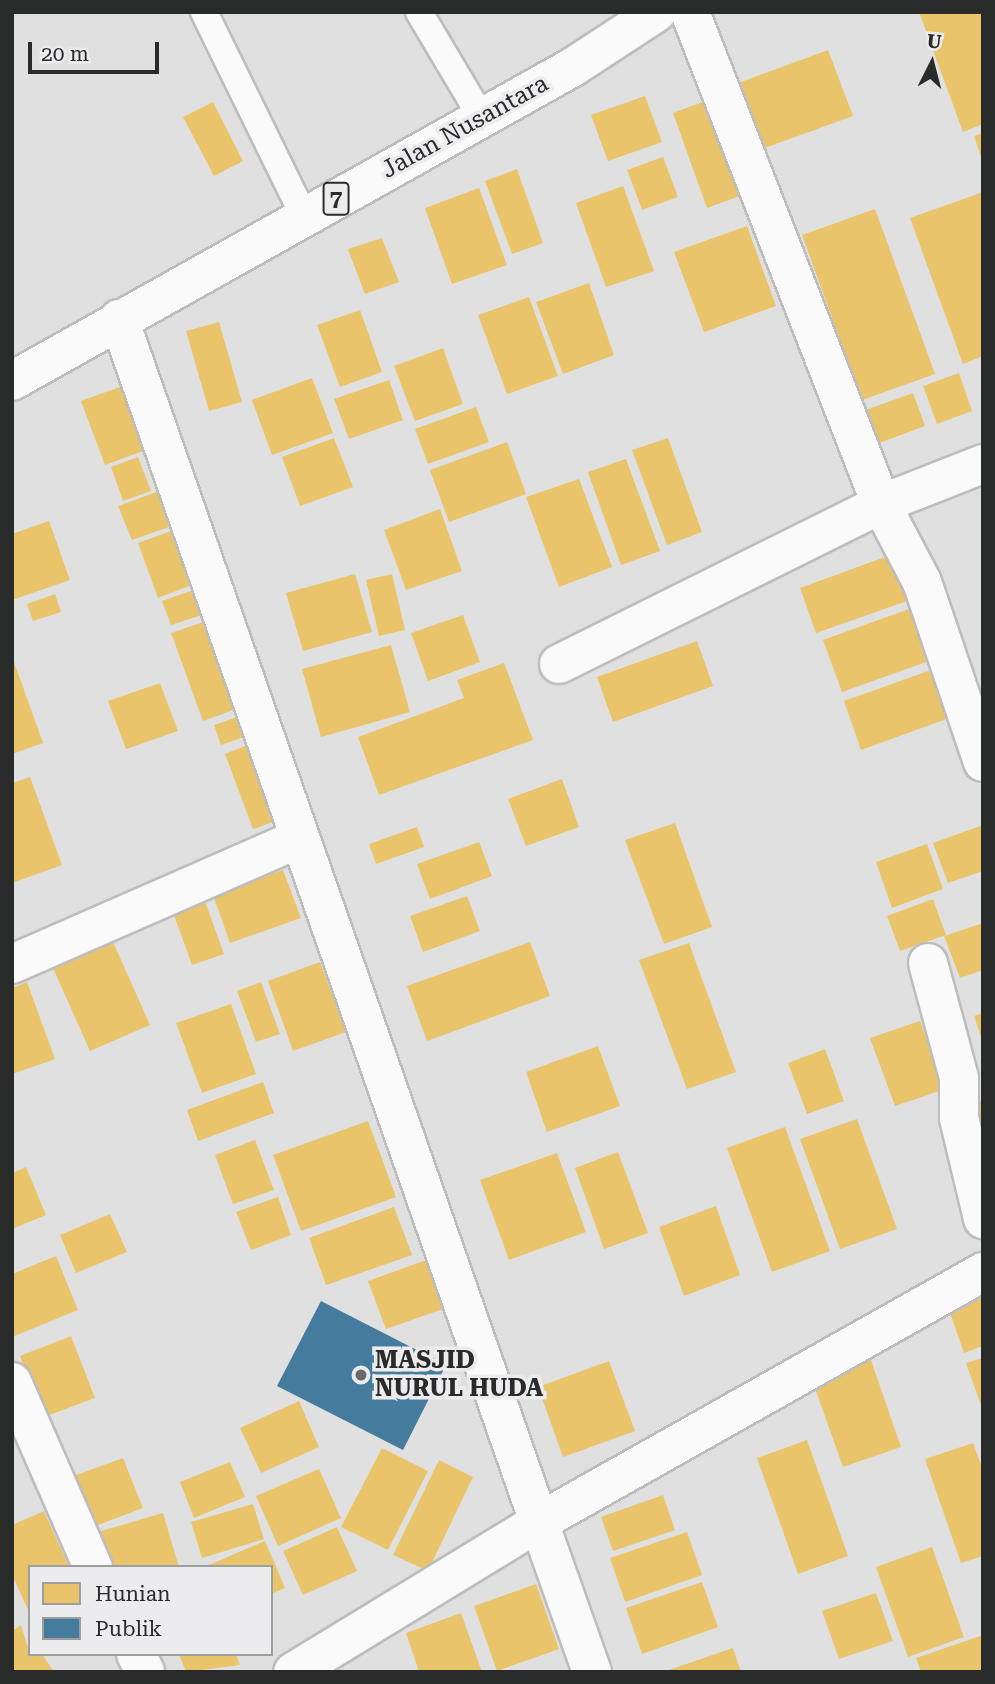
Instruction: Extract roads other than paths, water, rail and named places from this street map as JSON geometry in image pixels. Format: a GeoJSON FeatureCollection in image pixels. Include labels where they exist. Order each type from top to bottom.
{"type":"FeatureCollection","features":[{"type":"Feature","properties":{"kind":"main road","name":"Jalan Nusantara"},"geometry":{"type":"LineString","coordinates":[[12,382],[119,319],[482,118],[657,12]]}},
{"type":"Feature","properties":{"kind":"main road"},"geometry":{"type":"LineString","coordinates":[[690,12],[881,504],[922,582],[983,762]]}},
{"type":"Feature","properties":{"kind":"main road"},"geometry":{"type":"LineString","coordinates":[[119,319],[592,1672]]}},
{"type":"Feature","properties":{"kind":"main road"},"geometry":{"type":"LineString","coordinates":[[559,664],[881,504],[983,464]]}},
{"type":"Feature","properties":{"kind":"main road"},"geometry":{"type":"LineString","coordinates":[[12,964],[300,838]]}},
{"type":"Feature","properties":{"kind":"main road"},"geometry":{"type":"LineString","coordinates":[[928,963],[959,1078],[958,1118],[983,1219]]}},
{"type":"Feature","properties":{"kind":"main road"},"geometry":{"type":"LineString","coordinates":[[293,1672],[539,1522],[983,1272]]}},
{"type":"Feature","properties":{"kind":"main road"},"geometry":{"type":"LineString","coordinates":[[12,1382],[92,1565]]}},
{"type":"Feature","properties":{"kind":"main road"},"geometry":{"type":"LineString","coordinates":[[137,1656],[145,1672]]}},
{"type":"Feature","properties":{"kind":"lane"},"geometry":{"type":"LineString","coordinates":[[204,12],[304,216]]}},
{"type":"Feature","properties":{"kind":"lane"},"geometry":{"type":"LineString","coordinates":[[419,12],[482,118]]}},
{"type":"Feature","properties":{"kind":"place","name":"MASJID NURUL HUDA"},"geometry":{"type":"Point","coordinates":[361,1375]}}]}
